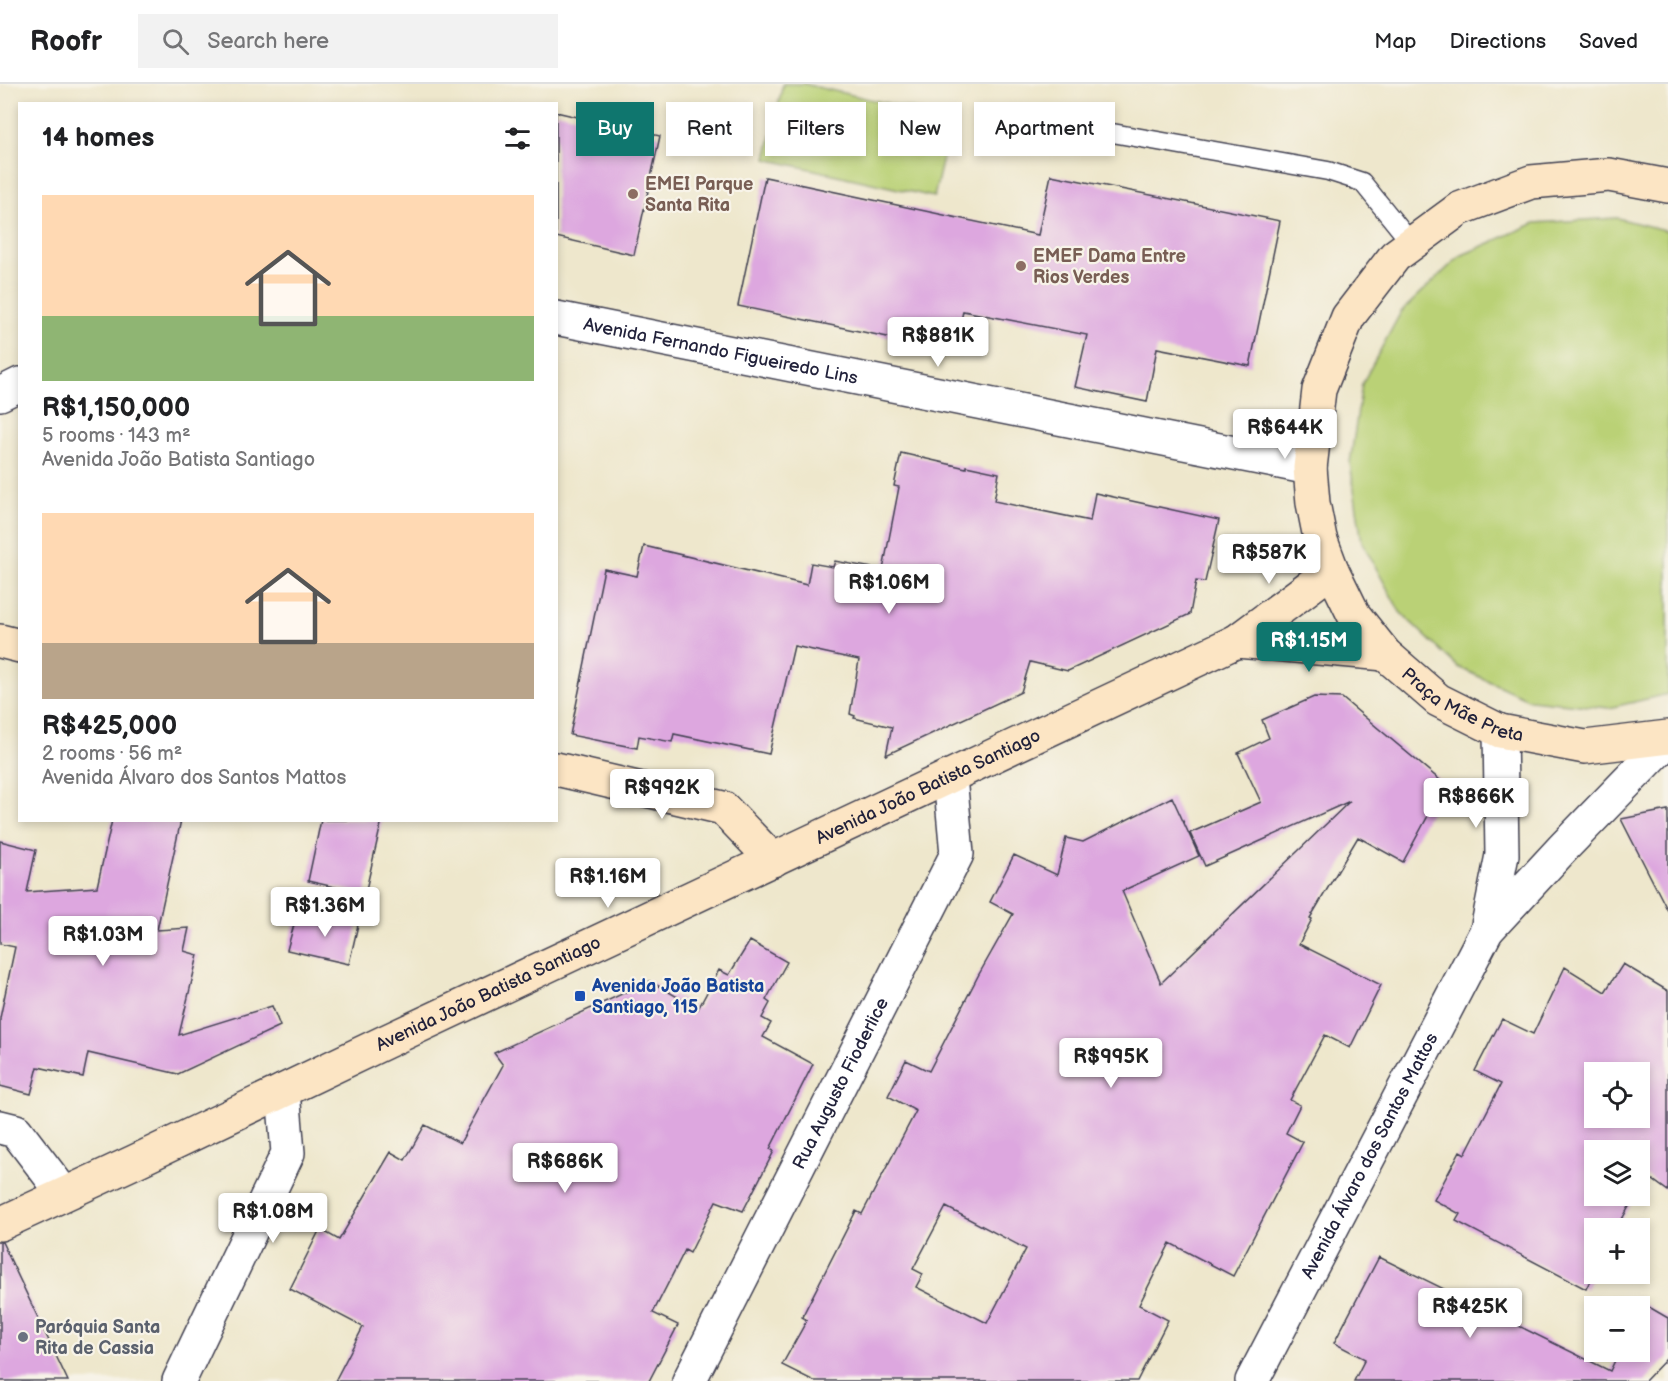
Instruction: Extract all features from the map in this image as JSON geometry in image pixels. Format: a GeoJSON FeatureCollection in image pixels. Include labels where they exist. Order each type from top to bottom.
{"type":"FeatureCollection","features":[{"type":"Feature","properties":{"kind":"street","name":"Praça Mãe Preta"},"geometry":{"type":"LineString","coordinates":[[1668,186],[1609,175],[1531,182],[1459,209],[1395,256],[1348,317],[1319,390],[1310,468],[1313,503],[1320,537],[1332,570],[1354,615],[1385,654],[1438,700],[1500,731],[1585,747],[1668,739]]}},
{"type":"Feature","properties":{"kind":"street","name":"Avenida Fernando Figueiredo Lins"},"geometry":{"type":"LineString","coordinates":[[558,318],[1310,468]]}},
{"type":"Feature","properties":{"kind":"street"},"geometry":{"type":"LineString","coordinates":[[0,394],[18,385]]}},
{"type":"Feature","properties":{"kind":"street","name":"Avenida João Batista Santiago"},"geometry":{"type":"LineString","coordinates":[[0,1224],[1237,641],[1332,570]]}},
{"type":"Feature","properties":{"kind":"street"},"geometry":{"type":"LineString","coordinates":[[0,641],[18,646]]}},
{"type":"Feature","properties":{"kind":"street"},"geometry":{"type":"LineString","coordinates":[[1237,641],[1385,654]]}},
{"type":"Feature","properties":{"kind":"street","name":"Avenida Álvaro dos Santos Mattos"},"geometry":{"type":"LineString","coordinates":[[1487,930],[1502,855],[1500,731]]}},
{"type":"Feature","properties":{"kind":"street","name":"Avenida Álvaro dos Santos Mattos"},"geometry":{"type":"LineString","coordinates":[[1252,1381],[1487,930],[1668,739]]}},
{"type":"Feature","properties":{"kind":"street"},"geometry":{"type":"LineString","coordinates":[[558,769],[723,808],[773,860]]}},
{"type":"Feature","properties":{"kind":"street","name":"Rua Augusto Fioderlice"},"geometry":{"type":"LineString","coordinates":[[688,1381],[957,854],[950,777]]}},
{"type":"Feature","properties":{"kind":"street"},"geometry":{"type":"LineString","coordinates":[[179,1381],[288,1153],[283,1091]]}},
{"type":"Feature","properties":{"kind":"street"},"geometry":{"type":"LineString","coordinates":[[0,1127],[16,1131],[63,1194]]}},
{"type":"Feature","properties":{"kind":"lane"},"geometry":{"type":"LineString","coordinates":[[1115,133],[1328,171],[1362,182],[1412,243]]}},
{"type":"Feature","properties":{"kind":"green space"},"geometry":{"type":"Polygon","coordinates":[[[783,84],[804,84],[882,102],[878,102],[878,156],[943,156],[934,197],[766,159],[767,156],[866,156],[866,102],[779,102],[783,84]]]}},
{"type":"Feature","properties":{"kind":"green space"},"geometry":{"type":"Polygon","coordinates":[[[1617,218],[1668,231],[1668,694],[1609,708],[1530,700],[1458,667],[1400,612],[1362,542],[1350,463],[1362,384],[1401,312],[1460,256],[1535,223],[1617,218]]]}},
{"type":"Feature","properties":{"kind":"building"},"geometry":{"type":"Polygon","coordinates":[[[558,112],[576,117],[576,156],[654,156],[654,135],[660,136],[634,255],[558,237],[558,112]]]}},
{"type":"Feature","properties":{"kind":"building"},"geometry":{"type":"Polygon","coordinates":[[[1051,175],[1280,221],[1250,366],[1157,348],[1147,402],[1075,387],[1087,335],[963,311],[955,351],[738,306],[765,177],[1038,235],[1051,175]]]}},
{"type":"Feature","properties":{"kind":"building"},"geometry":{"type":"Polygon","coordinates":[[[901,453],[999,473],[994,501],[1090,521],[1095,493],[1219,520],[1205,582],[1196,581],[1190,614],[1068,671],[1030,662],[1021,692],[886,755],[892,727],[854,718],[855,716],[850,714],[859,660],[794,646],[769,754],[674,734],[672,742],[639,736],[637,748],[570,735],[604,569],[637,576],[644,546],[807,585],[811,563],[833,567],[835,561],[883,570],[899,487],[894,486],[901,453]]]}},
{"type":"Feature","properties":{"kind":"building"},"geometry":{"type":"Polygon","coordinates":[[[1314,697],[1342,698],[1447,786],[1435,803],[1403,862],[1358,837],[1310,918],[1312,919],[1299,944],[1381,985],[1350,1048],[1325,1035],[1290,1100],[1300,1105],[1286,1133],[1303,1142],[1233,1276],[1170,1243],[1139,1305],[1168,1320],[1137,1381],[814,1381],[782,1365],[807,1320],[802,1317],[856,1211],[862,1214],[916,1111],[888,1096],[906,1060],[929,1071],[1013,914],[990,902],[1014,855],[1057,875],[1066,838],[1083,842],[1172,797],[1199,856],[1122,891],[1161,983],[1350,801],[1205,866],[1190,833],[1261,802],[1238,753],[1269,738],[1262,720],[1314,697]],[[946,1207],[913,1269],[923,1274],[916,1287],[987,1323],[1026,1249],[946,1207]]]}},
{"type":"Feature","properties":{"kind":"building"},"geometry":{"type":"Polygon","coordinates":[[[1668,810],[1668,911],[1621,819],[1668,810]]]}},
{"type":"Feature","properties":{"kind":"building"},"geometry":{"type":"Polygon","coordinates":[[[112,822],[181,822],[157,930],[189,928],[184,951],[198,955],[179,1035],[272,1006],[280,1026],[178,1074],[88,1053],[83,1077],[38,1067],[31,1094],[0,1086],[0,1018],[15,947],[0,944],[0,841],[36,850],[27,892],[97,887],[112,822]]]}},
{"type":"Feature","properties":{"kind":"building"},"geometry":{"type":"Polygon","coordinates":[[[321,822],[382,822],[365,894],[308,881],[321,822]]]}},
{"type":"Feature","properties":{"kind":"building"},"geometry":{"type":"Polygon","coordinates":[[[360,916],[349,964],[287,950],[295,921],[360,916]]]}},
{"type":"Feature","properties":{"kind":"building"},"geometry":{"type":"Polygon","coordinates":[[[750,941],[787,962],[766,1000],[770,1003],[762,1018],[771,1023],[763,1037],[813,1064],[770,1149],[774,1151],[743,1211],[716,1201],[690,1253],[685,1250],[653,1313],[678,1325],[649,1381],[335,1381],[363,1327],[290,1289],[320,1229],[339,1240],[391,1152],[405,1160],[425,1125],[460,1143],[503,1065],[494,1053],[650,981],[698,1009],[719,970],[729,975],[750,941]]]}},
{"type":"Feature","properties":{"kind":"building"},"geometry":{"type":"Polygon","coordinates":[[[1623,964],[1668,991],[1668,1191],[1650,1178],[1650,1140],[1584,1140],[1584,1206],[1629,1206],[1623,1218],[1584,1218],[1584,1284],[1588,1284],[1586,1289],[1456,1221],[1460,1214],[1434,1200],[1460,1151],[1465,1154],[1501,1084],[1475,1071],[1502,1019],[1533,1034],[1565,967],[1605,992],[1623,964]]]}},
{"type":"Feature","properties":{"kind":"building","name":"Paróquia Santa Rita de Cassia"},"geometry":{"type":"Polygon","coordinates":[[[0,1242],[2,1242],[68,1381],[0,1381],[0,1242]]]}},
{"type":"Feature","properties":{"kind":"building"},"geometry":{"type":"Polygon","coordinates":[[[1379,1257],[1584,1358],[1584,1362],[1592,1362],[1610,1371],[1614,1362],[1650,1362],[1650,1308],[1668,1318],[1668,1357],[1645,1381],[1354,1381],[1365,1359],[1334,1343],[1379,1257]]]}},
{"type":"Feature","properties":{"kind":"place","name":"EMEI Parque Santa Rita"},"geometry":{"type":"Point","coordinates":[633,194]}},
{"type":"Feature","properties":{"kind":"place","name":"EMEF Dama Entre Rios Verdes"},"geometry":{"type":"Point","coordinates":[1021,266]}},
{"type":"Feature","properties":{"kind":"place","name":"Avenida João Batista Santiago, 115"},"geometry":{"type":"Point","coordinates":[580,996]}},
{"type":"Feature","properties":{"kind":"place","name":"Paróquia Santa Rita de Cassia"},"geometry":{"type":"Point","coordinates":[23,1337]}}]}
